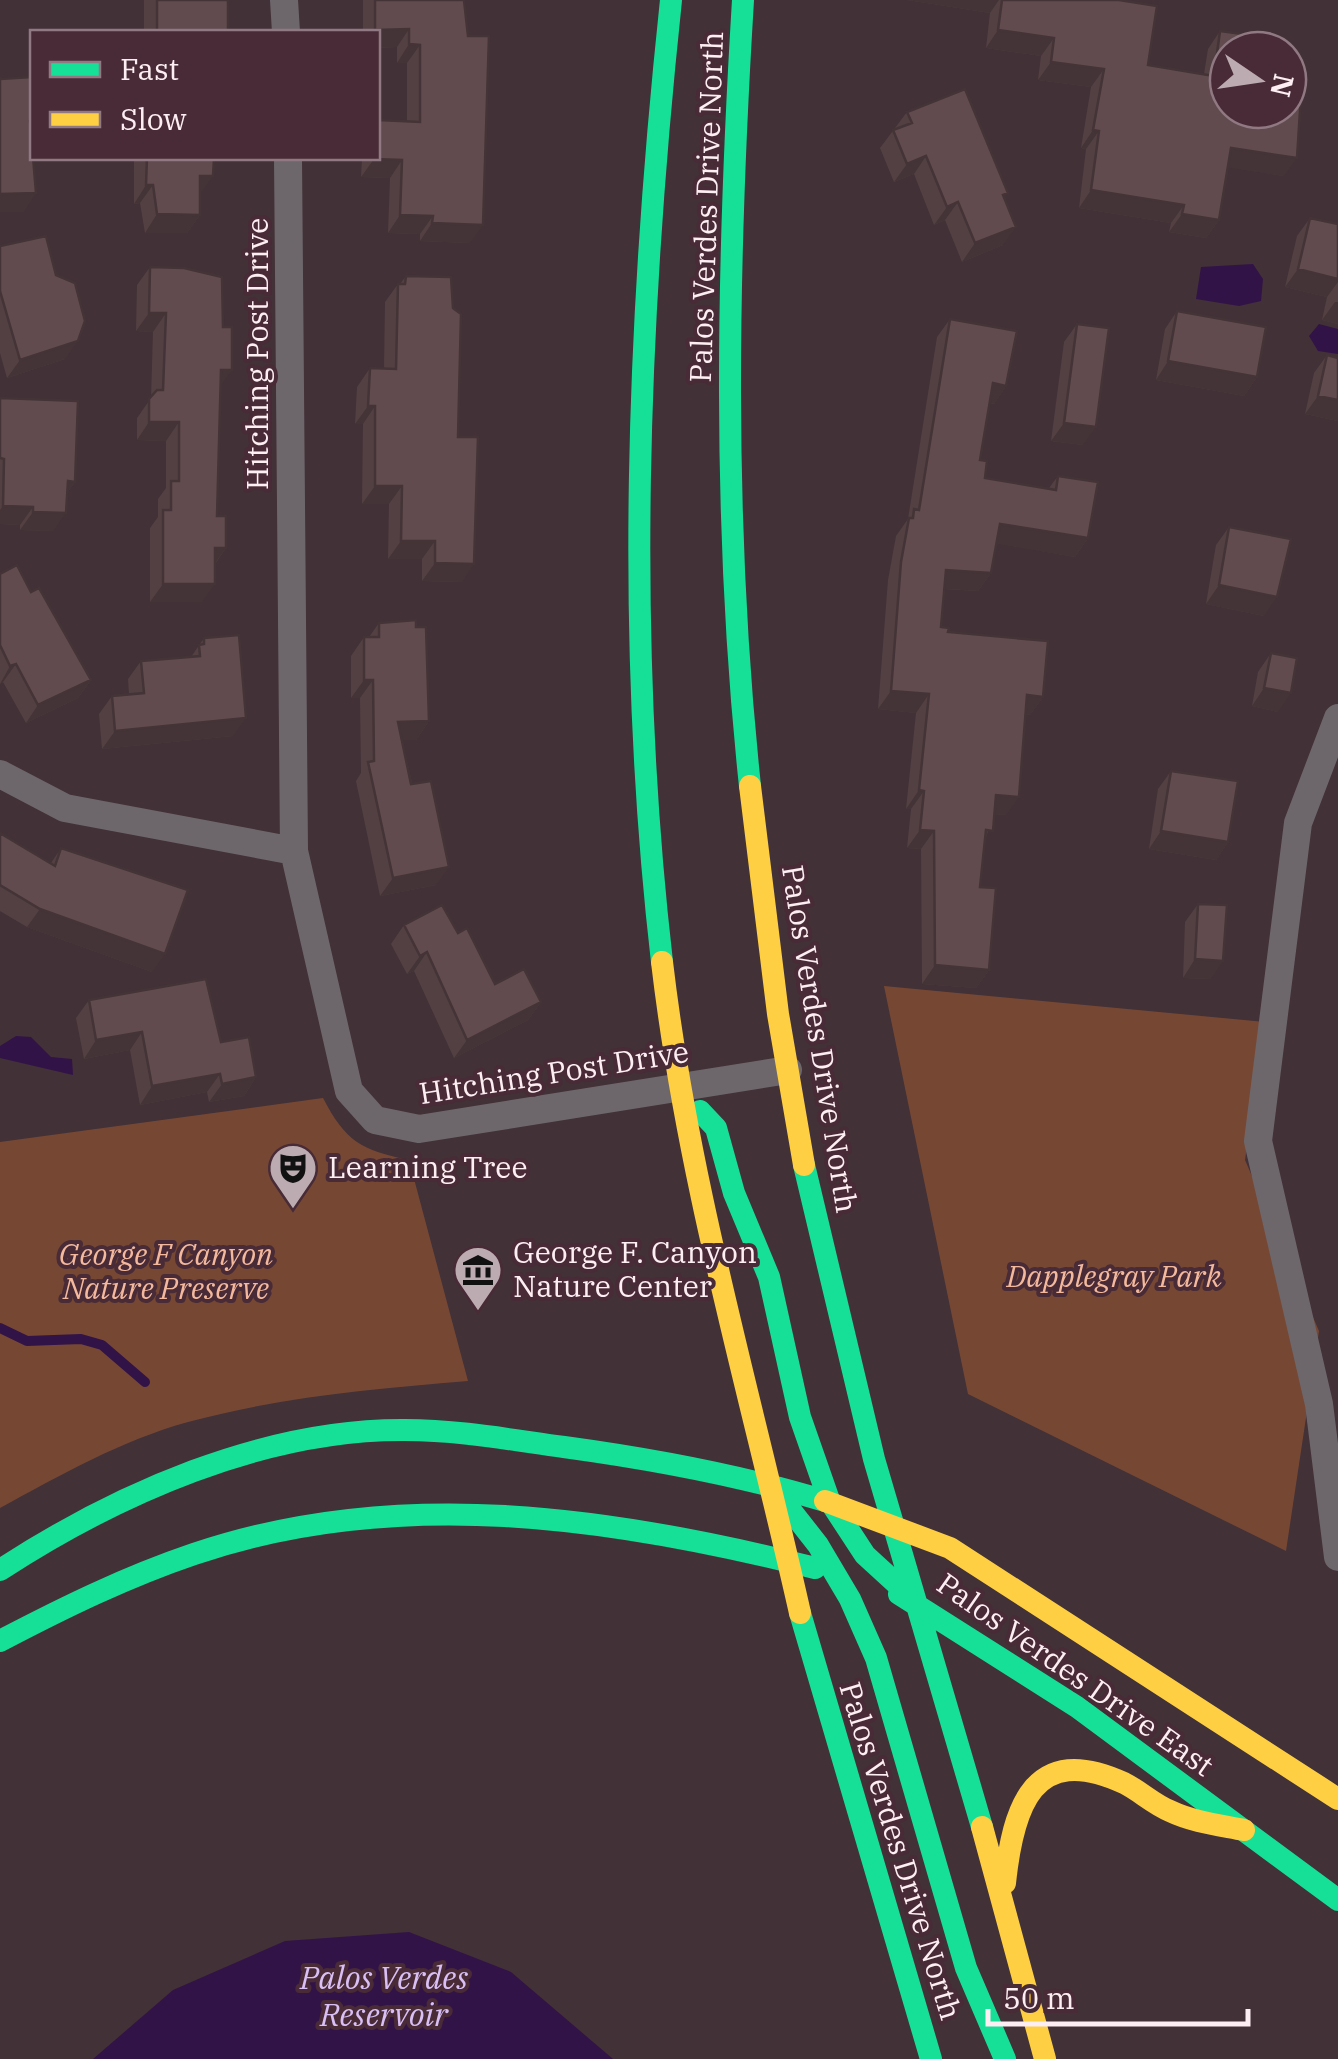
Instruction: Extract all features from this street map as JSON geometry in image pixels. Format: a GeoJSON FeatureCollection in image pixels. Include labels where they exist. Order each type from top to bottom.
{"type":"FeatureCollection","features":[{"type":"Feature","properties":{"kind":"main road","name":"Palos Verdes Drive North"},"geometry":{"type":"LineString","coordinates":[[671,0],[654,151],[640,413],[641,698],[652,874],[679,1087],[740,1377],[790,1561],[804,1634],[930,2059]]}},
{"type":"Feature","properties":{"kind":"main road","name":"Palos Verdes Drive North"},"geometry":{"type":"LineString","coordinates":[[743,0],[728,272],[736,589],[750,783],[788,1070],[823,1256],[891,1520],[1045,2059]]}},
{"type":"Feature","properties":{"kind":"main road"},"geometry":{"type":"LineString","coordinates":[[679,1087],[716,1128],[734,1193],[769,1277],[800,1418],[829,1500],[865,1555],[912,1598]]}},
{"type":"Feature","properties":{"kind":"main road","name":"Palos Verdes Drive East"},"geometry":{"type":"LineString","coordinates":[[0,1570],[42,1540],[198,1471],[268,1448],[371,1431],[477,1436],[648,1457],[829,1500],[891,1520],[950,1548],[1338,1799]]}},
{"type":"Feature","properties":{"kind":"main road"},"geometry":{"type":"LineString","coordinates":[[770,1485],[802,1520],[841,1576],[887,1686],[967,1972],[1005,2059]]}},
{"type":"Feature","properties":{"kind":"main road","name":"Palos Verdes Drive East"},"geometry":{"type":"LineString","coordinates":[[0,1641],[60,1606],[203,1549],[366,1515],[495,1512],[591,1519],[734,1546],[912,1598],[1077,1708],[1338,1900]]}},
{"type":"Feature","properties":{"kind":"main road"},"geometry":{"type":"LineString","coordinates":[[1004,1910],[1008,1832],[1020,1798],[1034,1783],[1066,1770],[1091,1770],[1175,1814],[1244,1830]]}},
{"type":"Feature","properties":{"kind":"street"},"geometry":{"type":"LineString","coordinates":[[284,0],[286,30]]}},
{"type":"Feature","properties":{"kind":"street","name":"Hitching Post Drive"},"geometry":{"type":"LineString","coordinates":[[288,160],[294,851],[348,1092],[375,1120],[420,1129],[788,1070]]}},
{"type":"Feature","properties":{"kind":"street"},"geometry":{"type":"LineString","coordinates":[[1338,718],[1298,822],[1258,1141],[1318,1404],[1338,1556]]}},
{"type":"Feature","properties":{"kind":"street"},"geometry":{"type":"LineString","coordinates":[[0,774],[65,808],[294,851]]}},
{"type":"Feature","properties":{"kind":"green space","name":"Dapplegray Park"},"geometry":{"type":"Polygon","coordinates":[[[884,986],[1265,1022],[1245,1160],[1319,1331],[1286,1551],[968,1394],[884,986]]]}},
{"type":"Feature","properties":{"kind":"green space","name":"George F Canyon Nature Preserve"},"geometry":{"type":"Polygon","coordinates":[[[323,1098],[339,1125],[357,1142],[409,1160],[468,1381],[292,1400],[188,1422],[115,1449],[0,1508],[0,1142],[323,1098]]]}},
{"type":"Feature","properties":{"kind":"water"},"geometry":{"type":"Polygon","coordinates":[[[1253,264],[1263,279],[1261,301],[1239,306],[1196,299],[1201,267],[1253,264]]]}},
{"type":"Feature","properties":{"kind":"water"},"geometry":{"type":"Polygon","coordinates":[[[1319,324],[1338,329],[1338,354],[1318,351],[1309,336],[1319,324]]]}},
{"type":"Feature","properties":{"kind":"water"},"geometry":{"type":"Polygon","coordinates":[[[16,1036],[31,1037],[51,1057],[72,1059],[73,1075],[0,1058],[0,1046],[16,1036]]]}},
{"type":"Feature","properties":{"kind":"water","name":"Palos Verdes Reservoir"},"geometry":{"type":"Polygon","coordinates":[[[409,1932],[511,1972],[613,2059],[93,2059],[173,1990],[285,1941],[409,1932]]]}},
{"type":"Feature","properties":{"kind":"building"},"geometry":{"type":"Polygon","coordinates":[[[157,0],[228,0],[228,30],[157,30],[157,0]]]}},
{"type":"Feature","properties":{"kind":"building"},"geometry":{"type":"Polygon","coordinates":[[[375,0],[464,0],[468,36],[489,36],[483,225],[432,223],[433,216],[400,215],[402,160],[380,159],[380,120],[420,122],[420,45],[409,44],[409,29],[375,30],[375,0]]]}},
{"type":"Feature","properties":{"kind":"building"},"geometry":{"type":"Polygon","coordinates":[[[1002,0],[1119,0],[1157,6],[1148,65],[1208,75],[1208,130],[1299,130],[1297,158],[1231,148],[1219,220],[1182,214],[1184,205],[1091,190],[1099,131],[1093,130],[1104,69],[1051,62],[1054,38],[998,30],[1002,0]]]}},
{"type":"Feature","properties":{"kind":"building"},"geometry":{"type":"Polygon","coordinates":[[[30,77],[30,160],[33,160],[36,193],[0,194],[1,79],[30,77]]]}},
{"type":"Feature","properties":{"kind":"building"},"geometry":{"type":"Polygon","coordinates":[[[965,89],[1008,193],[1003,195],[1016,227],[975,243],[958,202],[947,207],[926,156],[907,164],[893,130],[912,123],[907,112],[965,89]]]}},
{"type":"Feature","properties":{"kind":"building"},"geometry":{"type":"Polygon","coordinates":[[[147,160],[214,160],[213,176],[200,176],[200,215],[157,214],[153,185],[146,185],[147,160]]]}},
{"type":"Feature","properties":{"kind":"building"},"geometry":{"type":"Polygon","coordinates":[[[1310,218],[1338,224],[1338,279],[1298,269],[1310,218]]]}},
{"type":"Feature","properties":{"kind":"building"},"geometry":{"type":"Polygon","coordinates":[[[46,236],[56,275],[75,283],[85,321],[78,341],[20,360],[0,291],[0,246],[46,236]]]}},
{"type":"Feature","properties":{"kind":"building"},"geometry":{"type":"Polygon","coordinates":[[[150,267],[184,268],[222,277],[223,327],[232,327],[232,370],[221,370],[217,516],[226,516],[226,548],[215,548],[215,584],[163,584],[163,510],[171,510],[171,481],[179,481],[179,422],[149,422],[149,399],[157,390],[163,390],[166,313],[149,313],[150,267]]]}},
{"type":"Feature","properties":{"kind":"building"},"geometry":{"type":"Polygon","coordinates":[[[406,276],[451,277],[453,308],[461,314],[458,437],[478,437],[474,564],[435,563],[435,541],[401,541],[402,486],[375,486],[375,406],[368,406],[370,368],[396,369],[398,284],[405,284],[406,276]]]}},
{"type":"Feature","properties":{"kind":"building"},"geometry":{"type":"Polygon","coordinates":[[[1177,311],[1266,327],[1257,377],[1168,361],[1177,311]]]}},
{"type":"Feature","properties":{"kind":"building"},"geometry":{"type":"Polygon","coordinates":[[[950,319],[1017,331],[1006,386],[993,383],[980,460],[987,461],[985,478],[1056,490],[1058,476],[1098,482],[1088,538],[1000,524],[991,573],[946,570],[941,627],[949,628],[948,632],[1048,641],[1043,697],[1027,695],[1019,797],[996,795],[993,831],[986,830],[980,887],[996,888],[989,970],[935,965],[934,831],[920,830],[924,791],[919,790],[929,694],[891,691],[901,562],[909,518],[913,518],[914,509],[919,510],[950,319]]]}},
{"type":"Feature","properties":{"kind":"building"},"geometry":{"type":"Polygon","coordinates":[[[1077,324],[1109,328],[1096,427],[1064,423],[1077,324]]]}},
{"type":"Feature","properties":{"kind":"building"},"geometry":{"type":"Polygon","coordinates":[[[1327,355],[1338,358],[1338,400],[1318,396],[1327,355]]]}},
{"type":"Feature","properties":{"kind":"building"},"geometry":{"type":"Polygon","coordinates":[[[0,398],[78,401],[75,482],[68,481],[66,513],[3,506],[0,398]]]}},
{"type":"Feature","properties":{"kind":"building"},"geometry":{"type":"Polygon","coordinates":[[[1229,527],[1291,539],[1277,597],[1219,585],[1229,527]]]}},
{"type":"Feature","properties":{"kind":"building"},"geometry":{"type":"Polygon","coordinates":[[[17,565],[31,592],[39,588],[91,680],[38,705],[16,664],[10,666],[0,645],[0,574],[17,565]]]}},
{"type":"Feature","properties":{"kind":"building"},"geometry":{"type":"Polygon","coordinates":[[[416,620],[416,627],[426,627],[429,721],[398,722],[411,784],[431,781],[449,867],[393,878],[368,762],[374,761],[373,680],[364,680],[364,637],[379,637],[379,623],[416,620]]]}},
{"type":"Feature","properties":{"kind":"building"},"geometry":{"type":"Polygon","coordinates":[[[239,635],[246,718],[115,731],[112,696],[144,693],[141,661],[200,656],[199,645],[204,644],[204,638],[239,635]]]}},
{"type":"Feature","properties":{"kind":"building"},"geometry":{"type":"Polygon","coordinates":[[[1271,653],[1297,658],[1291,693],[1264,688],[1271,653]]]}},
{"type":"Feature","properties":{"kind":"building"},"geometry":{"type":"Polygon","coordinates":[[[1171,771],[1238,781],[1228,842],[1161,831],[1171,771]]]}},
{"type":"Feature","properties":{"kind":"building"},"geometry":{"type":"Polygon","coordinates":[[[0,833],[55,866],[61,848],[188,890],[165,954],[40,909],[0,885],[0,833]]]}},
{"type":"Feature","properties":{"kind":"building"},"geometry":{"type":"Polygon","coordinates":[[[1198,904],[1227,905],[1223,961],[1195,959],[1198,904]]]}},
{"type":"Feature","properties":{"kind":"building"},"geometry":{"type":"Polygon","coordinates":[[[442,905],[458,933],[467,928],[495,984],[524,969],[541,1002],[467,1040],[427,952],[420,956],[404,925],[442,905]]]}},
{"type":"Feature","properties":{"kind":"building"},"geometry":{"type":"Polygon","coordinates":[[[206,979],[221,1042],[249,1037],[256,1077],[222,1084],[220,1074],[152,1086],[142,1032],[96,1040],[89,1000],[206,979]]]}},
{"type":"Feature","properties":{"kind":"waterway"},"geometry":{"type":"LineString","coordinates":[[0,1328],[27,1341],[81,1339],[102,1345],[145,1382]]}},
{"type":"Feature","properties":{"kind":"traffic: fast"},"geometry":{"type":"LineString","coordinates":[[662,962],[643,721],[640,481],[650,240],[671,0]]}},
{"type":"Feature","properties":{"kind":"traffic: fast"},"geometry":{"type":"LineString","coordinates":[[743,0],[733,196],[730,393],[735,590],[750,786]]}},
{"type":"Feature","properties":{"kind":"traffic: fast"},"geometry":{"type":"LineString","coordinates":[[700,1111],[716,1128],[734,1193],[769,1277],[800,1417],[829,1500],[865,1555],[912,1598]]}},
{"type":"Feature","properties":{"kind":"traffic: fast"},"geometry":{"type":"LineString","coordinates":[[804,1165],[874,1459],[982,1827]]}},
{"type":"Feature","properties":{"kind":"traffic: fast"},"geometry":{"type":"LineString","coordinates":[[0,1570],[93,1516],[193,1471],[298,1441],[352,1433],[445,1432],[597,1452],[728,1476],[825,1501]]}},
{"type":"Feature","properties":{"kind":"traffic: fast"},"geometry":{"type":"LineString","coordinates":[[778,1494],[818,1545],[850,1599],[876,1658],[966,1968],[1005,2059]]}},
{"type":"Feature","properties":{"kind":"traffic: fast"},"geometry":{"type":"LineString","coordinates":[[0,1641],[95,1594],[194,1554],[271,1533],[348,1520],[426,1515],[505,1516],[583,1523],[739,1550],[815,1568]]}},
{"type":"Feature","properties":{"kind":"traffic: fast"},"geometry":{"type":"LineString","coordinates":[[899,1594],[1077,1707],[1338,1900]]}},
{"type":"Feature","properties":{"kind":"traffic: fast"},"geometry":{"type":"LineString","coordinates":[[800,1613],[931,2059]]}},
{"type":"Feature","properties":{"kind":"traffic: slow"},"geometry":{"type":"LineString","coordinates":[[750,786],[778,1014],[804,1165]]}},
{"type":"Feature","properties":{"kind":"traffic: slow"},"geometry":{"type":"LineString","coordinates":[[662,962],[673,1045],[704,1208],[800,1613]]}},
{"type":"Feature","properties":{"kind":"traffic: slow"},"geometry":{"type":"LineString","coordinates":[[825,1501],[950,1548],[1338,1799]]}},
{"type":"Feature","properties":{"kind":"traffic: slow"},"geometry":{"type":"LineString","coordinates":[[1005,1883],[1014,1829],[1022,1807],[1033,1789],[1048,1776],[1068,1770],[1093,1772],[1124,1783],[1188,1818],[1244,1830]]}},
{"type":"Feature","properties":{"kind":"traffic: slow"},"geometry":{"type":"LineString","coordinates":[[982,1827],[1045,2059]]}},
{"type":"Feature","properties":{"kind":"place","name":"Learning Tree"},"geometry":{"type":"Point","coordinates":[293,1210]}},
{"type":"Feature","properties":{"kind":"place","name":"George F. Canyon Nature Center"},"geometry":{"type":"Point","coordinates":[478,1312]}}]}
